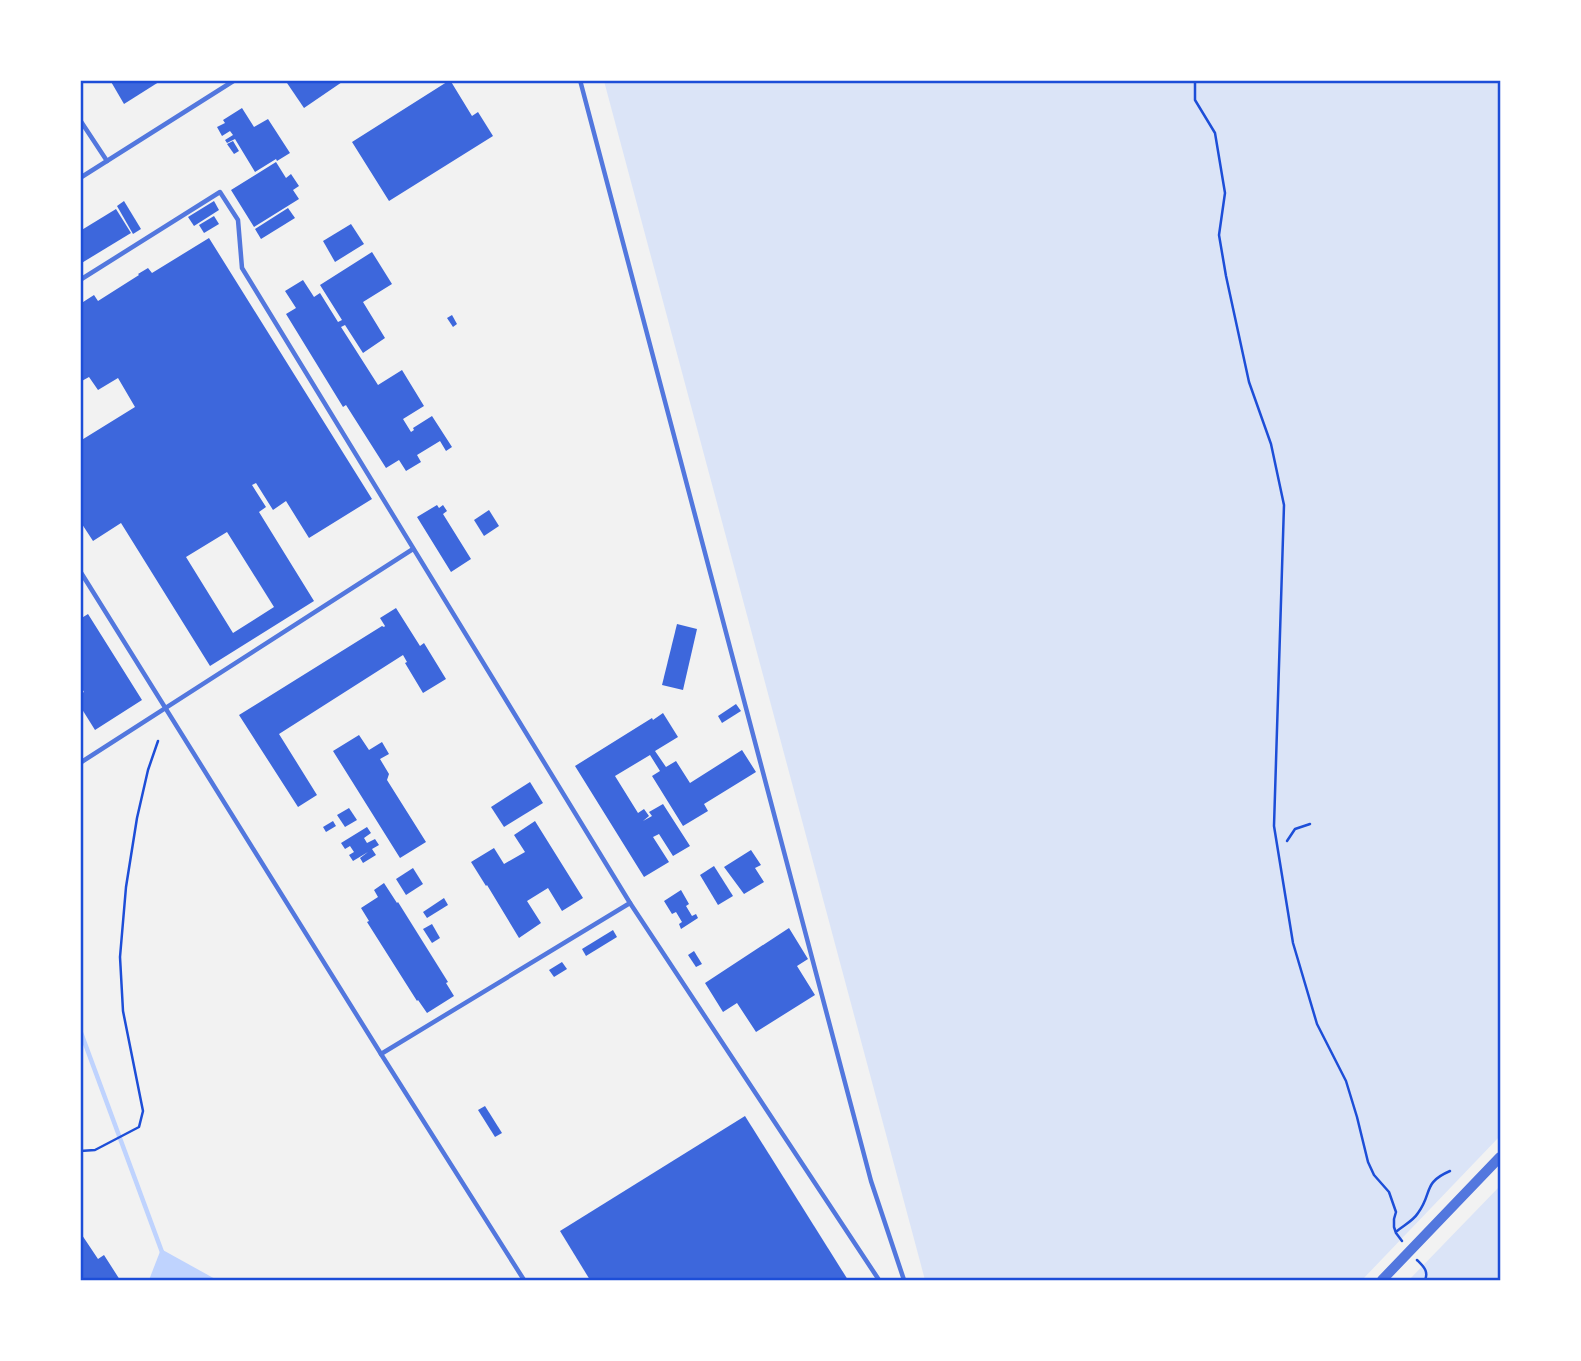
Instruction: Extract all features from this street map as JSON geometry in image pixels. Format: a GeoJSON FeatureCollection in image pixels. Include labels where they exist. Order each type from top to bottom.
{"type":"FeatureCollection","features":[{"type":"Feature","properties":{"kind":"street"},"geometry":{"type":"LineString","coordinates":[[1382,1280],[1500,1157]]}},
{"type":"Feature","properties":{"kind":"lane"},"geometry":{"type":"LineString","coordinates":[[80,178],[235,80]]}},
{"type":"Feature","properties":{"kind":"lane"},"geometry":{"type":"LineString","coordinates":[[580,80],[868,1168],[904,1280]]}},
{"type":"Feature","properties":{"kind":"lane"},"geometry":{"type":"LineString","coordinates":[[80,120],[107,161]]}},
{"type":"Feature","properties":{"kind":"lane"},"geometry":{"type":"LineString","coordinates":[[80,280],[220,192],[238,220],[242,268],[631,903],[879,1280]]}},
{"type":"Feature","properties":{"kind":"lane"},"geometry":{"type":"LineString","coordinates":[[80,763],[413,549]]}},
{"type":"Feature","properties":{"kind":"lane"},"geometry":{"type":"LineString","coordinates":[[80,571],[524,1280]]}},
{"type":"Feature","properties":{"kind":"lane"},"geometry":{"type":"LineString","coordinates":[[381,1054],[631,903]]}},
{"type":"Feature","properties":{"kind":"path"},"geometry":{"type":"LineString","coordinates":[[1195,80],[1195,100],[1215,132],[1224,193],[1219,235],[1226,276],[1249,382],[1271,444],[1284,505],[1274,826],[1293,943],[1317,1024],[1346,1080],[1368,1162],[1374,1175],[1389,1192],[1396,1212],[1396,1233],[1426,1269],[1425,1280]]}},
{"type":"Feature","properties":{"kind":"path"},"geometry":{"type":"LineString","coordinates":[[80,1151],[94,1150],[139,1127],[143,1111],[123,1011],[120,957],[126,887],[137,818],[158,741]]}},
{"type":"Feature","properties":{"kind":"path"},"geometry":{"type":"LineString","coordinates":[[1287,841],[1295,829],[1310,824]]}},
{"type":"Feature","properties":{"kind":"path"},"geometry":{"type":"LineString","coordinates":[[1396,1233],[1419,1212],[1434,1179],[1450,1171]]}},
{"type":"Feature","properties":{"kind":"shaded area"},"geometry":{"type":"Polygon","coordinates":[[[604,81],[1500,81],[1500,1136],[1362,1280],[925,1280],[604,81]]]}},
{"type":"Feature","properties":{"kind":"shaded area"},"geometry":{"type":"Polygon","coordinates":[[[1500,1186],[1500,1280],[1409,1280],[1500,1186]]]}},
{"type":"Feature","properties":{"kind":"water"},"geometry":{"type":"Polygon","coordinates":[[[161,1249],[217,1280],[149,1280],[161,1249]]]}},
{"type":"Feature","properties":{"kind":"building"},"geometry":{"type":"Polygon","coordinates":[[[110,80],[162,80],[124,104],[110,80]]]}},
{"type":"Feature","properties":{"kind":"building"},"geometry":{"type":"Polygon","coordinates":[[[290,80],[345,80],[304,108],[287,83],[290,80]]]}},
{"type":"Feature","properties":{"kind":"building"},"geometry":{"type":"Polygon","coordinates":[[[450,80],[472,116],[478,112],[493,136],[389,201],[352,142],[450,80]]]}},
{"type":"Feature","properties":{"kind":"building"},"geometry":{"type":"Polygon","coordinates":[[[242,108],[254,127],[268,119],[290,153],[255,172],[235,139],[227,143],[225,140],[233,135],[230,131],[222,136],[217,127],[242,108]]]}},
{"type":"Feature","properties":{"kind":"building"},"geometry":{"type":"Polygon","coordinates":[[[233,141],[239,151],[234,154],[227,144],[233,141]]]}},
{"type":"Feature","properties":{"kind":"building"},"geometry":{"type":"Polygon","coordinates":[[[276,162],[286,178],[291,174],[299,186],[293,190],[299,199],[254,227],[231,190],[276,162]]]}},
{"type":"Feature","properties":{"kind":"building"},"geometry":{"type":"Polygon","coordinates":[[[124,201],[141,229],[133,234],[117,206],[124,201]]]}},
{"type":"Feature","properties":{"kind":"building"},"geometry":{"type":"Polygon","coordinates":[[[214,201],[219,210],[194,226],[188,217],[214,201]]]}},
{"type":"Feature","properties":{"kind":"building"},"geometry":{"type":"Polygon","coordinates":[[[288,208],[295,218],[261,239],[255,229],[288,208]]]}},
{"type":"Feature","properties":{"kind":"building"},"geometry":{"type":"Polygon","coordinates":[[[116,209],[131,233],[80,264],[80,231],[116,209]]]}},
{"type":"Feature","properties":{"kind":"building"},"geometry":{"type":"Polygon","coordinates":[[[214,216],[219,224],[204,233],[199,225],[214,216]]]}},
{"type":"Feature","properties":{"kind":"building"},"geometry":{"type":"Polygon","coordinates":[[[351,224],[364,244],[335,262],[323,241],[351,224]]]}},
{"type":"Feature","properties":{"kind":"building"},"geometry":{"type":"Polygon","coordinates":[[[209,238],[372,499],[309,538],[286,501],[273,510],[256,483],[252,485],[266,507],[259,512],[314,601],[210,666],[121,523],[93,541],[80,521],[80,441],[135,407],[118,378],[98,390],[89,377],[80,382],[80,304],[94,295],[98,301],[148,268],[152,273],[209,238]],[[227,532],[186,557],[233,633],[274,607],[227,532]]]}},
{"type":"Feature","properties":{"kind":"building"},"geometry":{"type":"Polygon","coordinates":[[[372,252],[392,284],[363,302],[385,338],[363,353],[345,325],[341,327],[378,385],[402,370],[424,406],[403,419],[411,432],[432,416],[452,447],[446,451],[440,441],[417,455],[421,462],[406,471],[399,460],[386,468],[346,405],[343,407],[286,314],[296,308],[285,291],[303,280],[314,297],[320,293],[338,322],[342,320],[320,285],[372,252]]]}},
{"type":"Feature","properties":{"kind":"building"},"geometry":{"type":"Polygon","coordinates":[[[452,315],[457,324],[453,327],[447,318],[452,315]]]}},
{"type":"Feature","properties":{"kind":"building"},"geometry":{"type":"Polygon","coordinates":[[[437,505],[439,508],[443,505],[447,511],[443,514],[471,559],[451,572],[417,517],[437,505]]]}},
{"type":"Feature","properties":{"kind":"building"},"geometry":{"type":"Polygon","coordinates":[[[489,510],[499,526],[484,536],[474,520],[489,510]]]}},
{"type":"Feature","properties":{"kind":"building"},"geometry":{"type":"Polygon","coordinates":[[[396,608],[420,646],[424,643],[446,679],[423,693],[403,655],[279,734],[317,795],[298,807],[239,715],[384,627],[380,618],[396,608]]]}},
{"type":"Feature","properties":{"kind":"building"},"geometry":{"type":"Polygon","coordinates":[[[88,614],[142,700],[95,730],[80,706],[80,694],[84,692],[80,685],[80,619],[88,614]]]}},
{"type":"Feature","properties":{"kind":"building"},"geometry":{"type":"Polygon","coordinates":[[[677,624],[697,629],[683,690],[662,685],[677,624]]]}},
{"type":"Feature","properties":{"kind":"building"},"geometry":{"type":"Polygon","coordinates":[[[736,704],[741,711],[722,723],[718,716],[736,704]]]}},
{"type":"Feature","properties":{"kind":"building"},"geometry":{"type":"Polygon","coordinates":[[[663,713],[678,737],[655,751],[666,767],[676,761],[690,783],[742,750],[756,772],[704,804],[708,811],[683,826],[652,776],[660,771],[650,755],[615,776],[638,813],[644,809],[649,816],[643,821],[652,816],[649,812],[663,804],[690,846],[673,856],[659,834],[653,837],[669,862],[644,877],[575,766],[663,713]]]}},
{"type":"Feature","properties":{"kind":"building"},"geometry":{"type":"Polygon","coordinates":[[[359,735],[369,750],[382,742],[389,754],[380,759],[389,774],[387,780],[426,842],[400,858],[333,751],[359,735]]]}},
{"type":"Feature","properties":{"kind":"building"},"geometry":{"type":"Polygon","coordinates":[[[530,782],[543,803],[504,827],[491,807],[530,782]]]}},
{"type":"Feature","properties":{"kind":"building"},"geometry":{"type":"Polygon","coordinates":[[[349,808],[357,820],[345,827],[337,815],[349,808]]]}},
{"type":"Feature","properties":{"kind":"building"},"geometry":{"type":"Polygon","coordinates":[[[333,821],[336,826],[326,832],[323,827],[333,821]]]}},
{"type":"Feature","properties":{"kind":"building"},"geometry":{"type":"Polygon","coordinates":[[[535,821],[583,898],[562,911],[548,888],[527,901],[541,923],[519,938],[471,862],[494,848],[504,864],[525,852],[514,835],[535,821]]]}},
{"type":"Feature","properties":{"kind":"building"},"geometry":{"type":"Polygon","coordinates":[[[367,827],[371,833],[364,838],[367,843],[375,839],[379,845],[372,849],[376,855],[363,863],[360,858],[368,852],[353,861],[349,855],[354,852],[350,846],[345,849],[341,843],[367,827]]]}},
{"type":"Feature","properties":{"kind":"building"},"geometry":{"type":"Polygon","coordinates":[[[751,850],[761,865],[755,868],[764,882],[744,894],[724,867],[751,850]]]}},
{"type":"Feature","properties":{"kind":"building"},"geometry":{"type":"Polygon","coordinates":[[[714,866],[733,896],[718,905],[700,875],[714,866]]]}},
{"type":"Feature","properties":{"kind":"building"},"geometry":{"type":"Polygon","coordinates":[[[413,868],[423,884],[406,895],[396,879],[413,868]]]}},
{"type":"Feature","properties":{"kind":"building"},"geometry":{"type":"Polygon","coordinates":[[[384,883],[448,982],[446,983],[454,996],[427,1013],[367,922],[369,921],[361,908],[378,897],[374,890],[384,883]]]}},
{"type":"Feature","properties":{"kind":"building"},"geometry":{"type":"Polygon","coordinates":[[[681,890],[692,916],[696,914],[698,918],[681,929],[679,924],[682,922],[676,912],[672,914],[664,901],[681,890]]]}},
{"type":"Feature","properties":{"kind":"building"},"geometry":{"type":"Polygon","coordinates":[[[444,898],[448,905],[427,918],[423,912],[444,898]]]}},
{"type":"Feature","properties":{"kind":"building"},"geometry":{"type":"Polygon","coordinates":[[[432,924],[440,938],[432,943],[423,929],[432,924]]]}},
{"type":"Feature","properties":{"kind":"building"},"geometry":{"type":"Polygon","coordinates":[[[789,928],[808,959],[797,966],[815,995],[756,1032],[737,1003],[723,1012],[705,983],[789,928]]]}},
{"type":"Feature","properties":{"kind":"building"},"geometry":{"type":"Polygon","coordinates":[[[613,930],[617,937],[586,956],[582,949],[613,930]]]}},
{"type":"Feature","properties":{"kind":"building"},"geometry":{"type":"Polygon","coordinates":[[[694,951],[702,964],[696,967],[688,955],[694,951]]]}},
{"type":"Feature","properties":{"kind":"building"},"geometry":{"type":"Polygon","coordinates":[[[562,962],[567,969],[554,977],[549,970],[562,962]]]}},
{"type":"Feature","properties":{"kind":"building"},"geometry":{"type":"Polygon","coordinates":[[[485,1106],[502,1133],[495,1137],[478,1110],[485,1106]]]}},
{"type":"Feature","properties":{"kind":"building"},"geometry":{"type":"Polygon","coordinates":[[[745,1116],[848,1280],[590,1280],[560,1231],[745,1116]]]}},
{"type":"Feature","properties":{"kind":"building"},"geometry":{"type":"Polygon","coordinates":[[[80,1232],[98,1259],[104,1255],[120,1280],[80,1280],[80,1232]]]}},
{"type":"Feature","properties":{"kind":"waterway"},"geometry":{"type":"LineString","coordinates":[[80,1030],[162,1252]]}}]}
